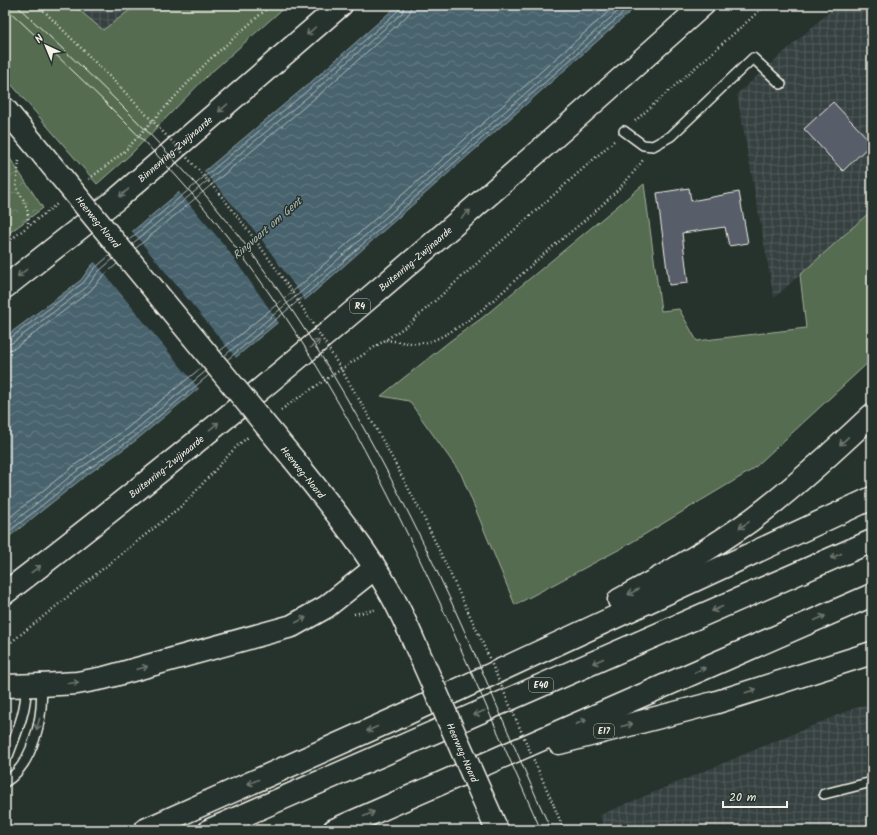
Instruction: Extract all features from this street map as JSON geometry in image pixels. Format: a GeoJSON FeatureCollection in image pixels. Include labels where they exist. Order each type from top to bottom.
{"type":"FeatureCollection","features":[{"type":"Feature","properties":{"kind":"main road","name":"Binnenring-Zwijnaarde"},"geometry":{"type":"LineString","coordinates":[[5,287],[118,198],[340,5]]}},
{"type":"Feature","properties":{"kind":"main road","name":"Buitenring-Zwijnaarde"},"geometry":{"type":"LineString","coordinates":[[5,593],[66,546],[350,316],[570,124],[703,5]]}},
{"type":"Feature","properties":{"kind":"main road","name":"Heerweg-Noord"},"geometry":{"type":"LineString","coordinates":[[5,109],[295,461],[336,512],[375,568],[391,595],[422,660],[497,830]]}},
{"type":"Feature","properties":{"kind":"main road"},"geometry":{"type":"LineString","coordinates":[[408,713],[661,578],[744,525],[830,454],[872,415]]}},
{"type":"Feature","properties":{"kind":"main road"},"geometry":{"type":"LineString","coordinates":[[145,830],[408,713],[872,498]]}},
{"type":"Feature","properties":{"kind":"main road","name":"E40"},"geometry":{"type":"LineString","coordinates":[[210,830],[872,541]]}},
{"type":"Feature","properties":{"kind":"main road"},"geometry":{"type":"LineString","coordinates":[[24,686],[77,683],[104,678],[292,626],[326,607],[375,568]]}},
{"type":"Feature","properties":{"kind":"main road"},"geometry":{"type":"LineString","coordinates":[[334,830],[872,595]]}},
{"type":"Feature","properties":{"kind":"main road","name":"E17"},"geometry":{"type":"LineString","coordinates":[[494,760],[714,703],[872,653]]}},
{"type":"Feature","properties":{"kind":"lane"},"geometry":{"type":"LineString","coordinates":[[624,132],[643,145],[653,146],[671,136],[753,58],[782,84]]}},
{"type":"Feature","properties":{"kind":"lane"},"geometry":{"type":"LineString","coordinates":[[5,758],[8,756],[23,712],[26,698],[24,686]]}},
{"type":"Feature","properties":{"kind":"lane"},"geometry":{"type":"LineString","coordinates":[[5,782],[12,778],[31,751],[42,711],[24,686]]}},
{"type":"Feature","properties":{"kind":"lane"},"geometry":{"type":"LineString","coordinates":[[824,794],[872,782]]}},
{"type":"Feature","properties":{"kind":"path"},"geometry":{"type":"LineString","coordinates":[[38,5],[121,88],[221,196],[269,258],[333,354],[388,450],[426,523],[479,635],[564,830]]}},
{"type":"Feature","properties":{"kind":"path"},"geometry":{"type":"LineString","coordinates":[[85,182],[123,152],[209,60],[271,5]]}},
{"type":"Feature","properties":{"kind":"path"},"geometry":{"type":"LineString","coordinates":[[277,414],[295,400],[408,325],[766,5]]}},
{"type":"Feature","properties":{"kind":"path"},"geometry":{"type":"LineString","coordinates":[[386,340],[413,344],[433,340],[453,330],[482,308],[607,200],[634,173],[653,146]]}},
{"type":"Feature","properties":{"kind":"path"},"geometry":{"type":"LineString","coordinates":[[20,156],[16,187],[28,212],[28,226]]}},
{"type":"Feature","properties":{"kind":"path"},"geometry":{"type":"LineString","coordinates":[[5,244],[60,201]]}},
{"type":"Feature","properties":{"kind":"path"},"geometry":{"type":"LineString","coordinates":[[5,647],[184,504],[237,446],[254,432]]}},
{"type":"Feature","properties":{"kind":"shaded area"},"geometry":{"type":"Polygon","coordinates":[[[73,5],[137,5],[103,31],[73,5]]]}},
{"type":"Feature","properties":{"kind":"shaded area"},"geometry":{"type":"Polygon","coordinates":[[[837,5],[872,5],[872,210],[774,298],[737,94],[837,5]]]}},
{"type":"Feature","properties":{"kind":"shaded area"},"geometry":{"type":"Polygon","coordinates":[[[872,704],[872,830],[605,830],[600,815],[852,709],[872,704]]]}},
{"type":"Feature","properties":{"kind":"green space"},"geometry":{"type":"Polygon","coordinates":[[[5,5],[73,5],[103,30],[137,5],[287,5],[206,77],[131,154],[97,184],[5,77],[5,5]]]}},
{"type":"Feature","properties":{"kind":"green space"},"geometry":{"type":"Polygon","coordinates":[[[5,151],[43,208],[5,236],[5,151]]]}},
{"type":"Feature","properties":{"kind":"green space"},"geometry":{"type":"Polygon","coordinates":[[[644,184],[661,311],[679,309],[697,341],[806,328],[800,275],[872,210],[872,359],[752,470],[622,548],[515,605],[461,474],[409,401],[381,396],[450,341],[482,318],[644,184]]]}},
{"type":"Feature","properties":{"kind":"water","name":"Ringvaart om Gent"},"geometry":{"type":"Polygon","coordinates":[[[398,5],[638,5],[312,294],[135,441],[84,477],[5,540],[5,337],[81,280],[91,266],[311,82],[398,5]]]}},
{"type":"Feature","properties":{"kind":"pier"},"geometry":{"type":"Polygon","coordinates":[[[203,170],[259,236],[306,302],[280,324],[225,246],[178,191],[203,170]]]}},
{"type":"Feature","properties":{"kind":"pier"},"geometry":{"type":"Polygon","coordinates":[[[131,230],[237,359],[200,390],[94,261],[131,230]]]}},
{"type":"Feature","properties":{"kind":"building"},"geometry":{"type":"Polygon","coordinates":[[[833,102],[872,143],[843,171],[804,129],[833,102]]]}},
{"type":"Feature","properties":{"kind":"building"},"geometry":{"type":"Polygon","coordinates":[[[689,188],[691,201],[739,192],[748,243],[729,246],[725,227],[682,233],[688,283],[669,285],[657,193],[689,188]]]}},
{"type":"Feature","properties":{"kind":"tram line"},"geometry":{"type":"LineString","coordinates":[[16,5],[103,87],[186,173],[213,204],[267,273],[320,353],[391,479],[434,565],[551,830]]}},
{"type":"Feature","properties":{"kind":"tram line"},"geometry":{"type":"LineString","coordinates":[[5,7],[94,91],[151,148],[205,209],[230,240],[279,308],[324,378],[365,451],[403,525],[439,601],[541,830]]}}]}
